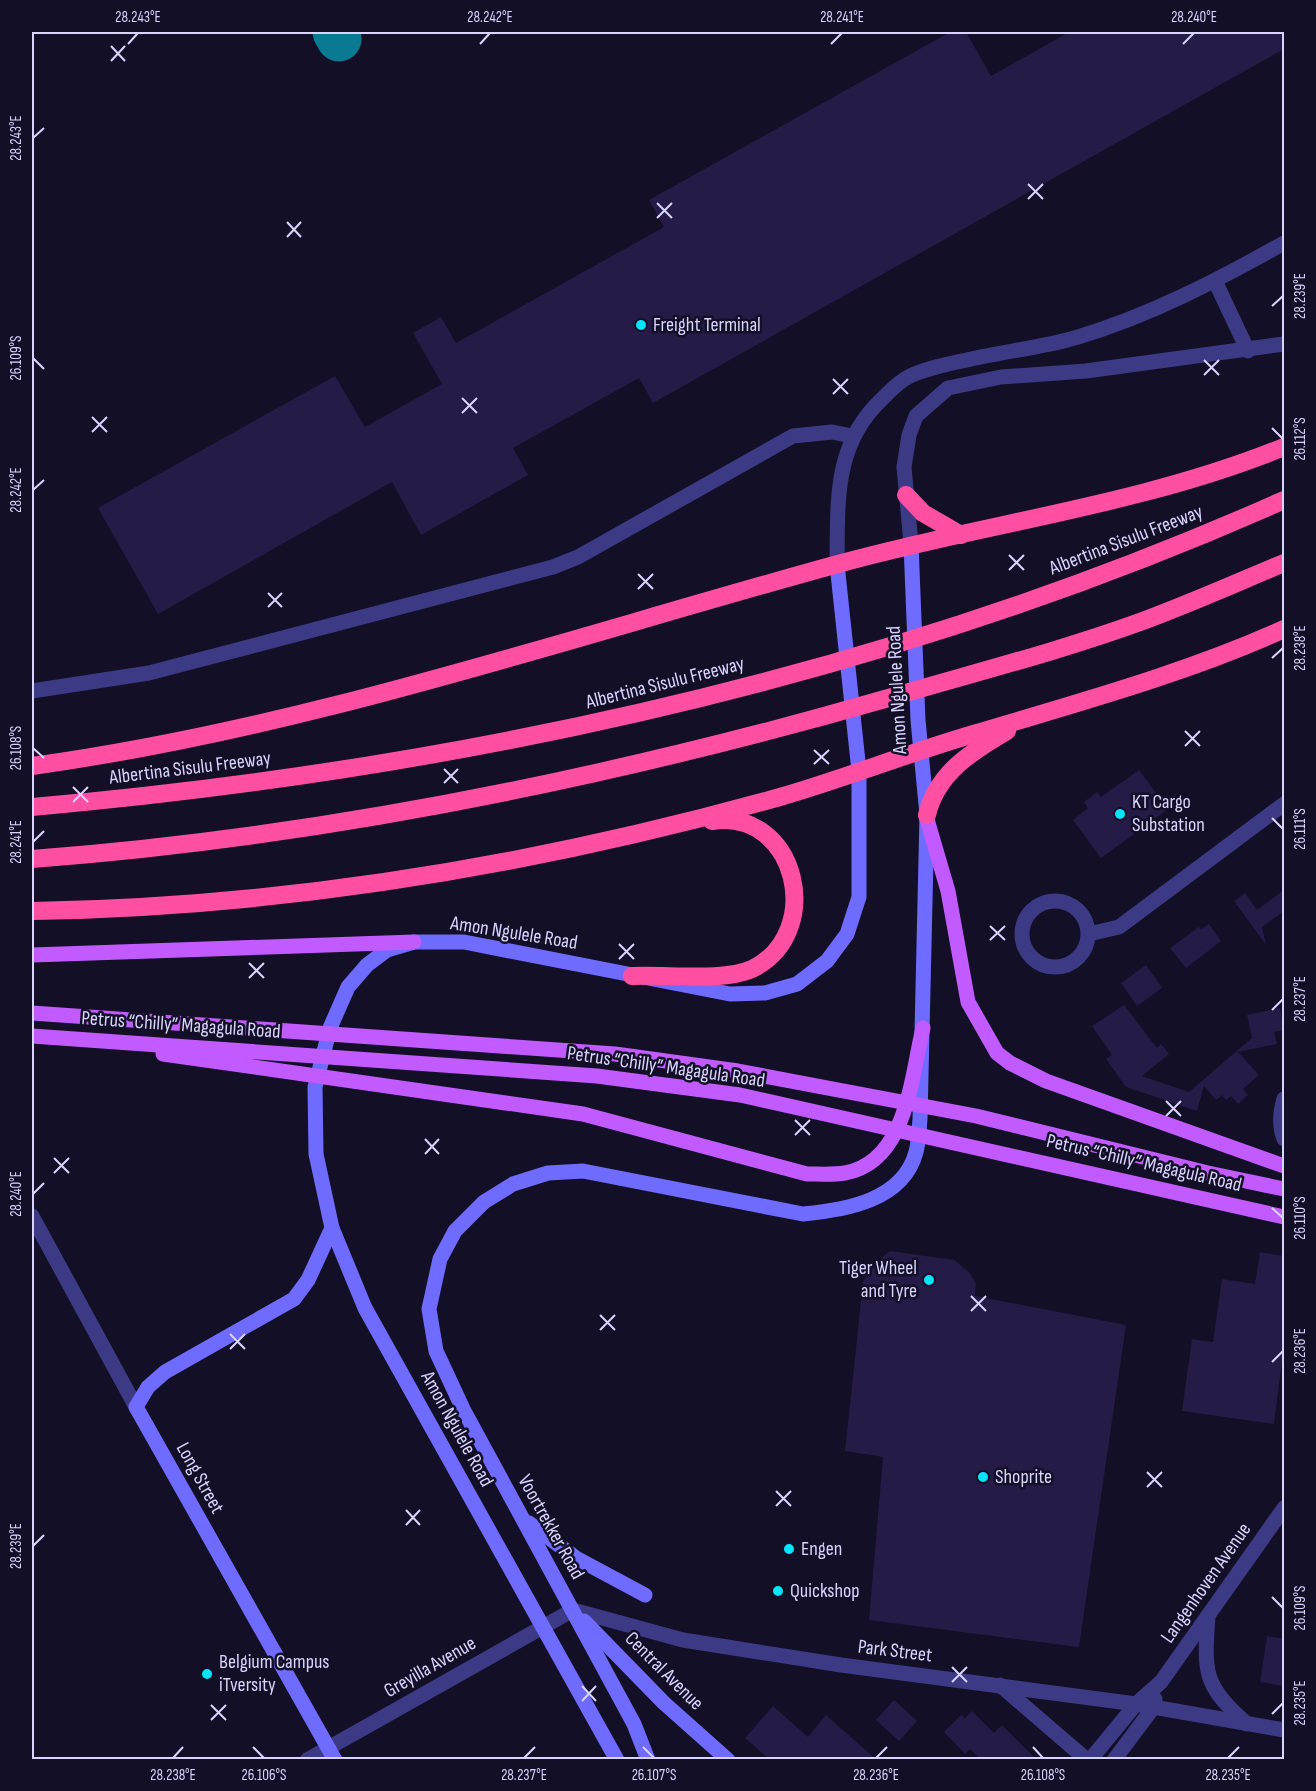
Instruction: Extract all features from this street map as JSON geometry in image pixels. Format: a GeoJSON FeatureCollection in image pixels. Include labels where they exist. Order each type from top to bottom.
{"type":"FeatureCollection","features":[{"type":"Feature","properties":{"kind":"highway"},"geometry":{"type":"LineString","coordinates":[[32,766],[137,748],[302,713],[487,665],[911,544],[961,535],[1158,488],[1257,459],[1284,447]]}},
{"type":"Feature","properties":{"kind":"highway"},"geometry":{"type":"LineString","coordinates":[[906,495],[923,513],[961,535]]}},
{"type":"Feature","properties":{"kind":"highway","name":"Albertina Sisulu Freeway"},"geometry":{"type":"LineString","coordinates":[[32,807],[150,796],[326,773],[611,720],[779,678],[980,619],[1128,566],[1284,500]]}},
{"type":"Feature","properties":{"kind":"highway"},"geometry":{"type":"LineString","coordinates":[[32,859],[146,850],[374,817],[474,800],[609,771],[774,730],[981,671],[1138,622],[1284,563]]}},
{"type":"Feature","properties":{"kind":"highway"},"geometry":{"type":"LineString","coordinates":[[32,911],[220,901],[346,887],[474,867],[635,833],[781,796],[975,733],[1023,720],[1244,647],[1284,629]]}},
{"type":"Feature","properties":{"kind":"highway"},"geometry":{"type":"LineString","coordinates":[[926,816],[931,797],[947,773],[973,751],[1023,720]]}},
{"type":"Feature","properties":{"kind":"highway"},"geometry":{"type":"LineString","coordinates":[[632,976],[668,974],[707,976],[749,970],[767,960],[780,946],[794,912],[795,895],[786,862],[778,849],[769,836],[747,823],[720,820],[635,833]]}},
{"type":"Feature","properties":{"kind":"main road","name":"Amon Ngulele Road"},"geometry":{"type":"LineString","coordinates":[[491,1465],[436,1351],[429,1309],[440,1259],[455,1231],[484,1202],[513,1184],[548,1173],[583,1171],[803,1214],[838,1211],[869,1202],[890,1190],[907,1171],[916,1153],[920,1119],[923,1028],[926,816],[911,544]]}},
{"type":"Feature","properties":{"kind":"main road","name":"Amon Ngulele Road"},"geometry":{"type":"LineString","coordinates":[[543,1626],[365,1308],[332,1228],[316,1154],[315,1087],[330,1028],[348,987],[367,965],[387,950],[414,942],[464,942],[730,994],[765,993],[797,984],[827,961],[847,934],[859,897],[859,771],[837,564]]}},
{"type":"Feature","properties":{"kind":"main road"},"geometry":{"type":"LineString","coordinates":[[926,816],[948,891],[968,1002],[997,1053],[1010,1063],[1046,1081],[1284,1166]]}},
{"type":"Feature","properties":{"kind":"main road"},"geometry":{"type":"LineString","coordinates":[[32,955],[414,942]]}},
{"type":"Feature","properties":{"kind":"main road","name":"Petrus “Chilly” Magagula Road"},"geometry":{"type":"LineString","coordinates":[[32,1013],[400,1037],[615,1054],[738,1071],[976,1116],[1208,1173],[1284,1189]]}},
{"type":"Feature","properties":{"kind":"main road"},"geometry":{"type":"LineString","coordinates":[[228,1056],[389,1086],[583,1114],[807,1174],[845,1173],[873,1162],[891,1142],[903,1114],[923,1028]]}},
{"type":"Feature","properties":{"kind":"main road","name":"Petrus “Chilly” Magagula Road"},"geometry":{"type":"LineString","coordinates":[[32,1036],[228,1056],[396,1062],[597,1076],[740,1095],[1284,1217]]}},
{"type":"Feature","properties":{"kind":"main road"},"geometry":{"type":"LineString","coordinates":[[136,1407],[148,1387],[165,1372],[294,1299],[308,1280],[332,1228]]}},
{"type":"Feature","properties":{"kind":"main road","name":"Long Street"},"geometry":{"type":"LineString","coordinates":[[136,1407],[331,1754]]}},
{"type":"Feature","properties":{"kind":"main road","name":"Voortrekker Road"},"geometry":{"type":"LineString","coordinates":[[491,1465],[525,1519],[573,1610]]}},
{"type":"Feature","properties":{"kind":"main road"},"geometry":{"type":"LineString","coordinates":[[525,1519],[576,1558],[645,1595]]}},
{"type":"Feature","properties":{"kind":"main road"},"geometry":{"type":"LineString","coordinates":[[573,1610],[634,1724],[648,1760]]}},
{"type":"Feature","properties":{"kind":"main road","name":"Central Avenue"},"geometry":{"type":"LineString","coordinates":[[573,1610],[664,1703],[728,1760]]}},
{"type":"Feature","properties":{"kind":"main road"},"geometry":{"type":"LineString","coordinates":[[543,1626],[599,1733],[617,1760]]}},
{"type":"Feature","properties":{"kind":"street"},"geometry":{"type":"LineString","coordinates":[[837,564],[838,495],[845,455],[852,436],[879,402],[909,376],[967,360],[1076,338],[1148,313],[1215,281],[1284,243]]}},
{"type":"Feature","properties":{"kind":"street"},"geometry":{"type":"LineString","coordinates":[[1215,281],[1248,351]]}},
{"type":"Feature","properties":{"kind":"street"},"geometry":{"type":"LineString","coordinates":[[911,544],[904,467],[909,435],[916,416],[948,388],[1001,377],[1086,371],[1248,351],[1284,344]]}},
{"type":"Feature","properties":{"kind":"street"},"geometry":{"type":"LineString","coordinates":[[32,691],[171,668],[553,567],[578,557],[793,436],[832,432],[852,436]]}},
{"type":"Feature","properties":{"kind":"street"},"geometry":{"type":"LineString","coordinates":[[1089,934],[1119,927],[1284,804]]}},
{"type":"Feature","properties":{"kind":"street"},"geometry":{"type":"LineString","coordinates":[[1059,900],[1074,906],[1085,918],[1089,934],[1085,949],[1074,962],[1059,967],[1043,965],[1029,956],[1022,942],[1022,926],[1029,911],[1043,902],[1059,900]]}},
{"type":"Feature","properties":{"kind":"street"},"geometry":{"type":"LineString","coordinates":[[1283,1135],[1281,1109],[1284,1099]]}},
{"type":"Feature","properties":{"kind":"street","name":"Long Street"},"geometry":{"type":"LineString","coordinates":[[32,1216],[136,1407]]}},
{"type":"Feature","properties":{"kind":"street","name":"Langenhoven Avenue"},"geometry":{"type":"LineString","coordinates":[[1088,1760],[1136,1704],[1161,1682],[1284,1508]]}},
{"type":"Feature","properties":{"kind":"street","name":"Greyilla Avenue"},"geometry":{"type":"LineString","coordinates":[[308,1760],[331,1754],[573,1610]]}},
{"type":"Feature","properties":{"kind":"street","name":"Park Street"},"geometry":{"type":"LineString","coordinates":[[573,1610],[683,1640],[841,1665],[1136,1704],[1284,1730]]}},
{"type":"Feature","properties":{"kind":"street"},"geometry":{"type":"LineString","coordinates":[[1208,1616],[1206,1654],[1211,1686],[1224,1704],[1249,1725]]}},
{"type":"Feature","properties":{"kind":"street","name":"Langenhoven Avenue"},"geometry":{"type":"LineString","coordinates":[[1114,1760],[1153,1708],[1161,1682]]}},
{"type":"Feature","properties":{"kind":"street"},"geometry":{"type":"LineString","coordinates":[[1000,1685],[1088,1760]]}},
{"type":"Feature","properties":{"kind":"building","name":"Freight Terminal"},"geometry":{"type":"Polygon","coordinates":[[[950,32],[966,32],[991,76],[1069,32],[1284,32],[1284,49],[653,403],[639,378],[513,448],[528,475],[421,535],[392,482],[158,614],[98,508],[335,376],[365,427],[442,384],[413,333],[441,317],[456,343],[664,227],[649,200],[950,32]]]}},
{"type":"Feature","properties":{"kind":"building","name":"KT Cargo Substation"},"geometry":{"type":"Polygon","coordinates":[[[1139,770],[1168,809],[1101,858],[1073,820],[1088,808],[1084,802],[1097,792],[1101,797],[1139,770]]]}},
{"type":"Feature","properties":{"kind":"building"},"geometry":{"type":"Polygon","coordinates":[[[1284,890],[1284,911],[1262,927],[1266,945],[1234,901],[1245,893],[1257,910],[1284,890]]]}},
{"type":"Feature","properties":{"kind":"building"},"geometry":{"type":"Polygon","coordinates":[[[1209,924],[1221,941],[1186,968],[1170,948],[1199,927],[1201,929],[1209,924]]]}},
{"type":"Feature","properties":{"kind":"building"},"geometry":{"type":"Polygon","coordinates":[[[1146,965],[1162,988],[1137,1006],[1121,983],[1146,965]]]}},
{"type":"Feature","properties":{"kind":"building"},"geometry":{"type":"Polygon","coordinates":[[[1124,1005],[1157,1048],[1161,1044],[1169,1054],[1142,1076],[1189,1092],[1252,1038],[1247,1015],[1280,1008],[1284,1030],[1274,1032],[1277,1044],[1238,1052],[1259,1075],[1243,1089],[1248,1095],[1238,1104],[1231,1096],[1226,1100],[1222,1095],[1216,1100],[1204,1086],[1197,1111],[1126,1087],[1106,1059],[1112,1055],[1092,1026],[1124,1005]]]}},
{"type":"Feature","properties":{"kind":"building"},"geometry":{"type":"Polygon","coordinates":[[[890,1251],[954,1260],[970,1273],[976,1283],[975,1296],[1126,1325],[1079,1647],[869,1620],[883,1457],[845,1451],[863,1282],[871,1266],[890,1251]]]}},
{"type":"Feature","properties":{"kind":"building"},"geometry":{"type":"Polygon","coordinates":[[[1260,1252],[1284,1256],[1284,1345],[1274,1424],[1182,1411],[1192,1339],[1213,1342],[1222,1279],[1255,1284],[1260,1252]]]}},
{"type":"Feature","properties":{"kind":"building"},"geometry":{"type":"Polygon","coordinates":[[[1267,1636],[1284,1639],[1284,1686],[1260,1682],[1267,1636]]]}},
{"type":"Feature","properties":{"kind":"building"},"geometry":{"type":"Polygon","coordinates":[[[894,1700],[917,1721],[899,1741],[876,1720],[894,1700]]]}},
{"type":"Feature","properties":{"kind":"building"},"geometry":{"type":"Polygon","coordinates":[[[773,1706],[808,1737],[826,1715],[877,1760],[770,1760],[745,1738],[773,1706]]]}},
{"type":"Feature","properties":{"kind":"building"},"geometry":{"type":"Polygon","coordinates":[[[972,1711],[994,1733],[1002,1725],[1037,1760],[981,1760],[970,1749],[965,1754],[944,1732],[961,1715],[965,1718],[972,1711]]]}},
{"type":"Feature","properties":{"kind":"taxiway"},"geometry":{"type":"LineString","coordinates":[[335,32],[339,39]]}},
{"type":"Feature","properties":{"kind":"place","name":"Freight Terminal"},"geometry":{"type":"Point","coordinates":[641,325]}},
{"type":"Feature","properties":{"kind":"place","name":"KT Cargo Substation"},"geometry":{"type":"Point","coordinates":[1120,814]}},
{"type":"Feature","properties":{"kind":"place","name":"Tiger Wheel and Tyre"},"geometry":{"type":"Point","coordinates":[929,1280]}},
{"type":"Feature","properties":{"kind":"place","name":"Shoprite"},"geometry":{"type":"Point","coordinates":[983,1477]}},
{"type":"Feature","properties":{"kind":"place","name":"Engen"},"geometry":{"type":"Point","coordinates":[789,1549]}},
{"type":"Feature","properties":{"kind":"place","name":"Quickshop"},"geometry":{"type":"Point","coordinates":[778,1591]}},
{"type":"Feature","properties":{"kind":"place","name":"Belgium Campus iTversity"},"geometry":{"type":"Point","coordinates":[207,1674]}}]}
